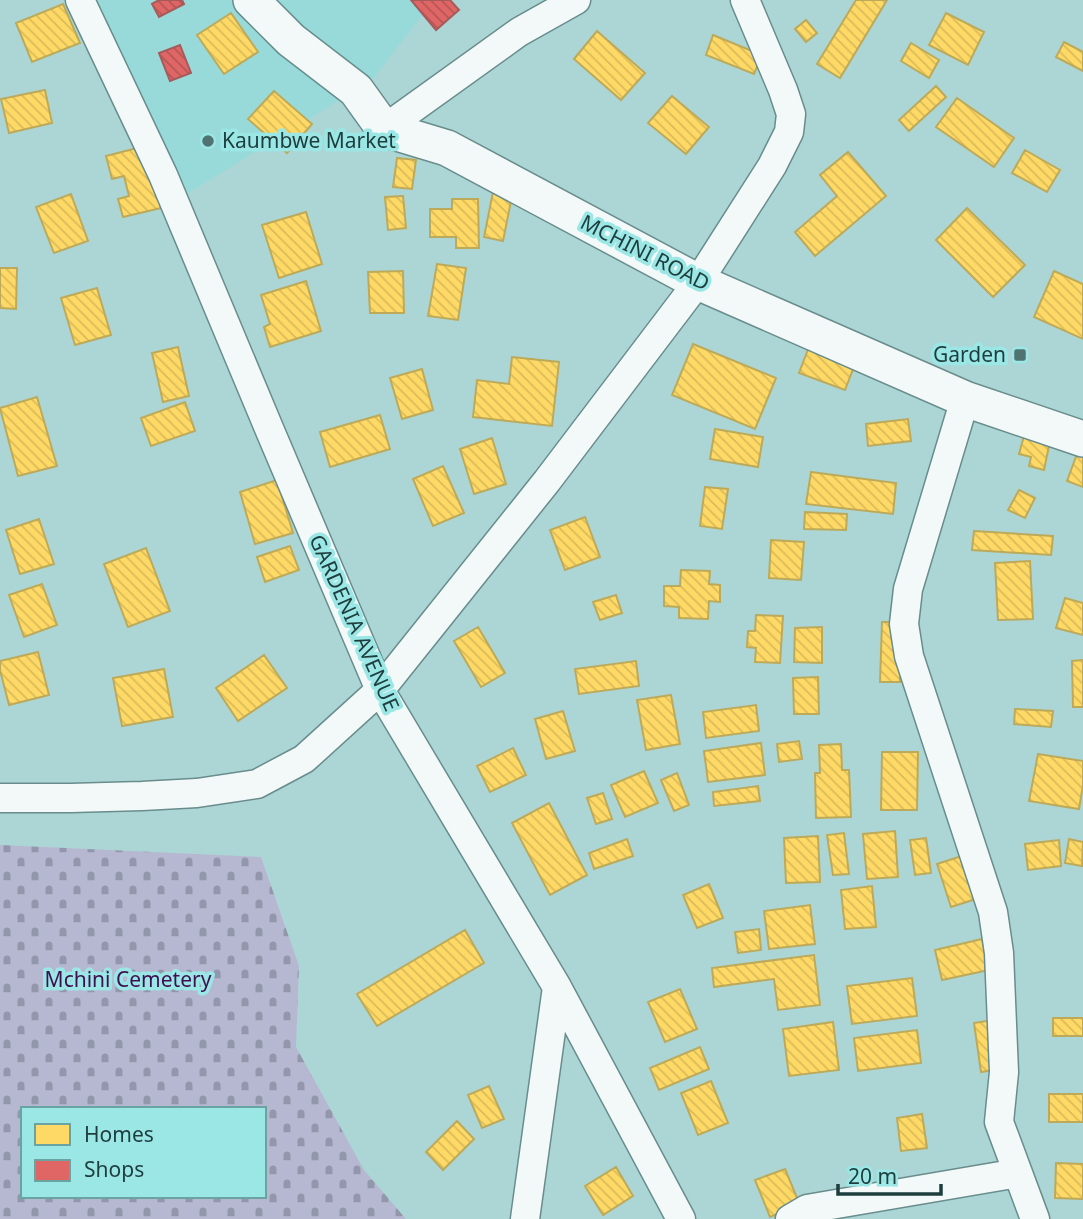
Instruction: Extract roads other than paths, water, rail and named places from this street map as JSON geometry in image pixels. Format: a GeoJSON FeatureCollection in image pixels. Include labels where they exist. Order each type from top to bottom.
{"type":"FeatureCollection","features":[{"type":"Feature","properties":{"kind":"street","name":"GARDENIA AVENUE"},"geometry":{"type":"LineString","coordinates":[[80,0],[163,175],[380,690],[557,987],[681,1219]]}},
{"type":"Feature","properties":{"kind":"street"},"geometry":{"type":"LineString","coordinates":[[251,0],[291,40],[356,90],[384,130],[519,32],[576,0]]}},
{"type":"Feature","properties":{"kind":"street"},"geometry":{"type":"LineString","coordinates":[[0,798],[142,796],[197,793],[257,784],[304,759],[380,690],[547,481],[698,282],[772,166],[789,132],[791,114],[745,0]]}},
{"type":"Feature","properties":{"kind":"street","name":"MCHINI ROAD"},"geometry":{"type":"LineString","coordinates":[[384,130],[447,148],[698,282],[965,399],[1083,439]]}},
{"type":"Feature","properties":{"kind":"street"},"geometry":{"type":"LineString","coordinates":[[965,399],[908,589],[904,624],[909,656],[993,912],[999,953],[1004,1072],[999,1122],[1035,1219]]}},
{"type":"Feature","properties":{"kind":"street"},"geometry":{"type":"LineString","coordinates":[[525,1219],[557,987]]}},
{"type":"Feature","properties":{"kind":"street"},"geometry":{"type":"LineString","coordinates":[[790,1219],[807,1209],[1018,1173]]}},
{"type":"Feature","properties":{"kind":"place","name":"Kaumbwe Market"},"geometry":{"type":"Point","coordinates":[208,141]}},
{"type":"Feature","properties":{"kind":"place","name":"Garden"},"geometry":{"type":"Point","coordinates":[1020,355]}},
{"type":"Feature","properties":{"kind":"park label","name":"Mchini Cemetery"},"geometry":{"type":"Point","coordinates":[128,980]}}]}
